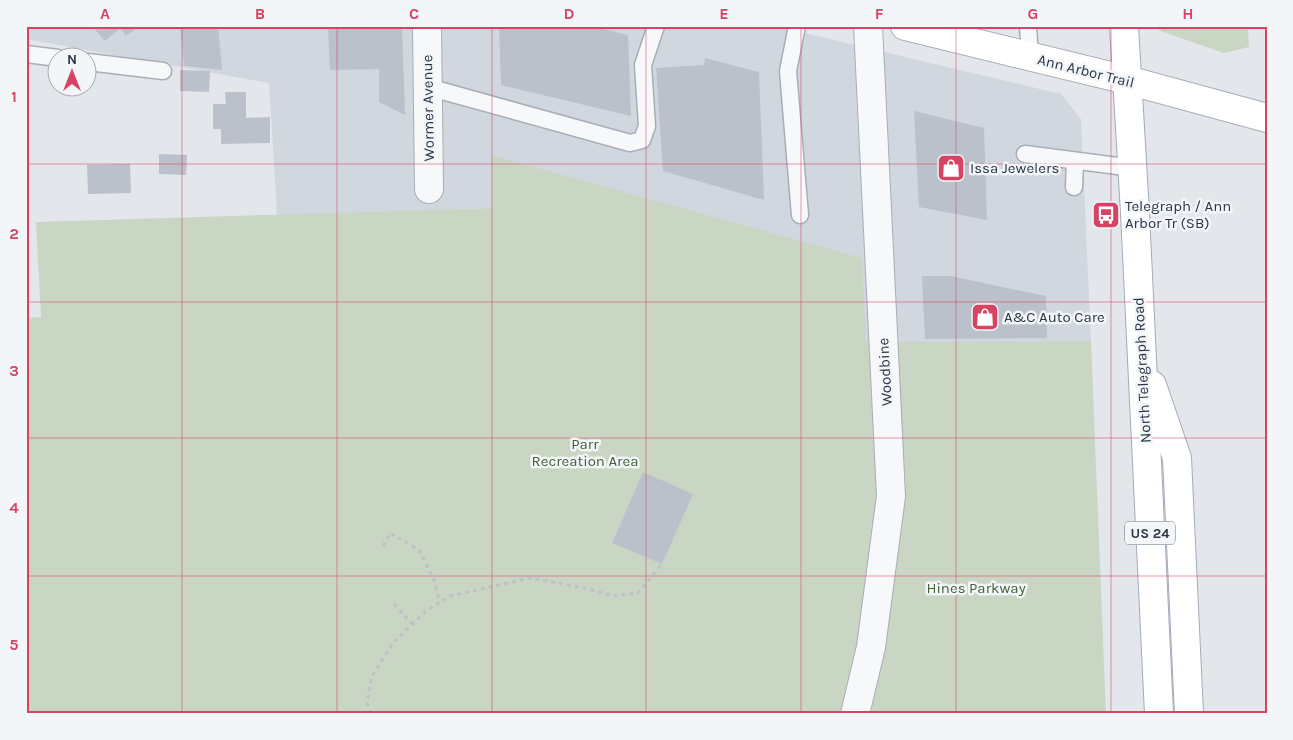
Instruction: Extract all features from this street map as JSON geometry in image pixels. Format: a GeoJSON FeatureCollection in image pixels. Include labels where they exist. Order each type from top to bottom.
{"type":"FeatureCollection","features":[{"type":"Feature","properties":{"kind":"main road","name":"North Telegraph Road"},"geometry":{"type":"LineString","coordinates":[[1124,26],[1133,168],[1159,714]]}},
{"type":"Feature","properties":{"kind":"main road","name":"Ann Arbor Trail"},"geometry":{"type":"LineString","coordinates":[[922,28],[1267,118]]}},
{"type":"Feature","properties":{"kind":"main road"},"geometry":{"type":"LineString","coordinates":[[1142,352],[1177,458],[1190,714]]}},
{"type":"Feature","properties":{"kind":"street","name":"Wormer Avenue"},"geometry":{"type":"LineString","coordinates":[[427,26],[429,189]]}},
{"type":"Feature","properties":{"kind":"street","name":"Woodbine"},"geometry":{"type":"LineString","coordinates":[[855,714],[871,647],[891,496],[868,26]]}},
{"type":"Feature","properties":{"kind":"lane"},"geometry":{"type":"LineString","coordinates":[[428,87],[630,143],[642,140],[647,126],[643,65],[656,26]]}},
{"type":"Feature","properties":{"kind":"lane"},"geometry":{"type":"LineString","coordinates":[[797,26],[788,71],[800,215]]}},
{"type":"Feature","properties":{"kind":"lane"},"geometry":{"type":"LineString","coordinates":[[1028,26],[1030,57]]}},
{"type":"Feature","properties":{"kind":"lane"},"geometry":{"type":"LineString","coordinates":[[26,54],[48,57]]}},
{"type":"Feature","properties":{"kind":"lane"},"geometry":{"type":"LineString","coordinates":[[98,63],[164,71]]}},
{"type":"Feature","properties":{"kind":"lane"},"geometry":{"type":"LineString","coordinates":[[1025,154],[1075,162],[1133,168]]}},
{"type":"Feature","properties":{"kind":"lane"},"geometry":{"type":"LineString","coordinates":[[1074,187],[1075,162]]}},
{"type":"Feature","properties":{"kind":"path"},"geometry":{"type":"LineString","coordinates":[[383,546],[390,533],[419,550],[434,580],[440,602]]}},
{"type":"Feature","properties":{"kind":"path"},"geometry":{"type":"LineString","coordinates":[[371,714],[367,703],[372,676],[393,643],[426,611],[450,596],[530,578],[585,588],[614,596],[638,593],[662,564]]}},
{"type":"Feature","properties":{"kind":"path"},"geometry":{"type":"LineString","coordinates":[[394,604],[412,624]]}},
{"type":"Feature","properties":{"kind":"shaded area"},"geometry":{"type":"Polygon","coordinates":[[[26,26],[775,26],[1061,94],[1081,119],[1091,341],[865,343],[491,156],[492,208],[277,215],[269,83],[98,52],[98,48],[76,48],[26,39],[26,26]]]}},
{"type":"Feature","properties":{"kind":"green space"},"geometry":{"type":"Polygon","coordinates":[[[1158,26],[1248,26],[1249,47],[1224,53],[1163,32],[1159,30],[1158,26]]]}},
{"type":"Feature","properties":{"kind":"green space","name":"Parr Recreation Area"},"geometry":{"type":"Polygon","coordinates":[[[491,155],[862,258],[866,342],[1091,341],[1106,714],[26,714],[26,318],[41,317],[36,222],[492,208],[491,155]]]}},
{"type":"Feature","properties":{"kind":"building"},"geometry":{"type":"Polygon","coordinates":[[[92,26],[139,26],[126,36],[120,28],[105,41],[92,26]]]}},
{"type":"Feature","properties":{"kind":"building"},"geometry":{"type":"Polygon","coordinates":[[[180,26],[218,26],[222,70],[184,66],[180,26]]]}},
{"type":"Feature","properties":{"kind":"building"},"geometry":{"type":"Polygon","coordinates":[[[328,26],[402,26],[405,115],[379,102],[379,69],[330,70],[328,26]]]}},
{"type":"Feature","properties":{"kind":"building"},"geometry":{"type":"Polygon","coordinates":[[[499,26],[592,26],[628,35],[631,116],[501,85],[499,26]]]}},
{"type":"Feature","properties":{"kind":"building"},"geometry":{"type":"Polygon","coordinates":[[[705,58],[759,72],[764,200],[663,171],[656,68],[704,65],[705,58]]]}},
{"type":"Feature","properties":{"kind":"building"},"geometry":{"type":"Polygon","coordinates":[[[180,70],[210,71],[209,92],[180,91],[180,70]]]}},
{"type":"Feature","properties":{"kind":"building"},"geometry":{"type":"Polygon","coordinates":[[[225,92],[246,92],[246,118],[270,117],[270,143],[221,144],[221,129],[213,129],[213,104],[226,104],[225,92]]]}},
{"type":"Feature","properties":{"kind":"building","name":"Issa Jewelers"},"geometry":{"type":"Polygon","coordinates":[[[914,111],[984,128],[987,220],[919,207],[914,111]]]}},
{"type":"Feature","properties":{"kind":"building"},"geometry":{"type":"Polygon","coordinates":[[[159,154],[187,155],[186,175],[159,174],[159,154]]]}},
{"type":"Feature","properties":{"kind":"building"},"geometry":{"type":"Polygon","coordinates":[[[130,164],[131,193],[88,194],[87,165],[130,164]]]}},
{"type":"Feature","properties":{"kind":"building","name":"A&C Auto Care"},"geometry":{"type":"Polygon","coordinates":[[[922,276],[950,276],[1046,296],[1047,338],[925,339],[922,276]]]}},
{"type":"Feature","properties":{"kind":"building"},"geometry":{"type":"Polygon","coordinates":[[[643,472],[693,494],[662,564],[612,543],[643,472]]]}},
{"type":"Feature","properties":{"kind":"place","name":"Issa Jewelers"},"geometry":{"type":"Point","coordinates":[951,168]}},
{"type":"Feature","properties":{"kind":"place","name":"Telegraph / Ann Arbor Tr (SB)"},"geometry":{"type":"Point","coordinates":[1106,215]}},
{"type":"Feature","properties":{"kind":"place","name":"A&C Auto Care"},"geometry":{"type":"Point","coordinates":[985,317]}},
{"type":"Feature","properties":{"kind":"park label","name":"Hines Parkway"},"geometry":{"type":"Point","coordinates":[976,588]}}]}
